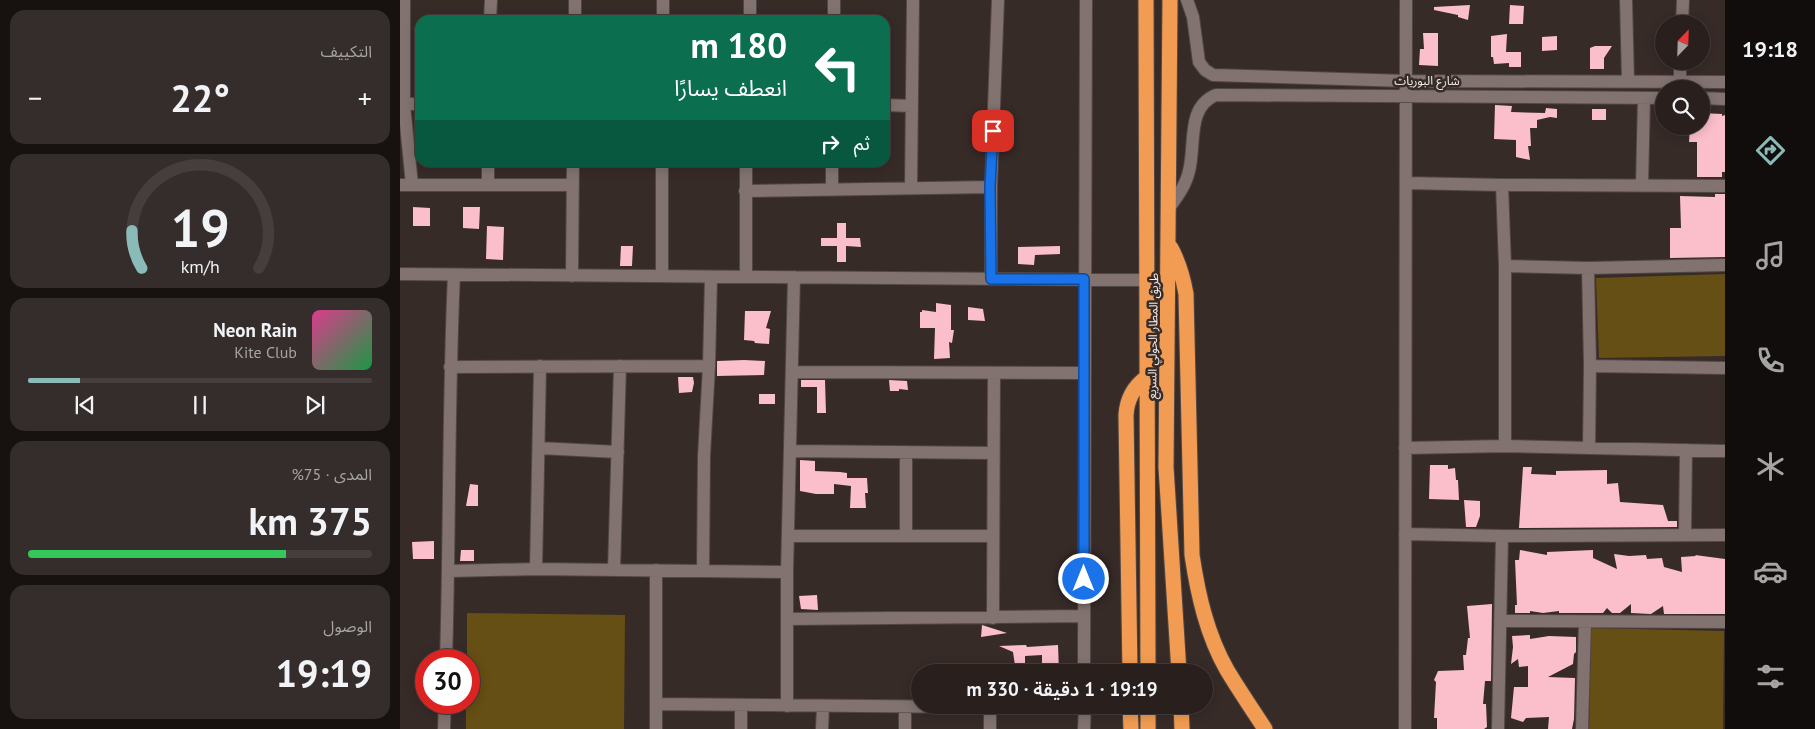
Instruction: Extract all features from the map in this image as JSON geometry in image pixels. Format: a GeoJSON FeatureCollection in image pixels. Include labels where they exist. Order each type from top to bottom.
{"type":"FeatureCollection","features":[{"type":"Feature","properties":{"kind":"highway","name":"طريق المطار الحولي السريع"},"geometry":{"type":"LineString","coordinates":[[1146,0],[1148,664]]}},
{"type":"Feature","properties":{"kind":"highway","name":"طريق المطار الحولي السريع"},"geometry":{"type":"LineString","coordinates":[[1170,0],[1166,467],[1178,664]]}},
{"type":"Feature","properties":{"kind":"highway"},"geometry":{"type":"LineString","coordinates":[[1169,245],[1178,260],[1186,294],[1192,555],[1196,585],[1214,643],[1227,670],[1265,729]]}},
{"type":"Feature","properties":{"kind":"highway"},"geometry":{"type":"LineString","coordinates":[[1130,664],[1126,408],[1131,394],[1140,382],[1147,377]]}},
{"type":"Feature","properties":{"kind":"highway"},"geometry":{"type":"LineString","coordinates":[[1130,714],[1131,729]]}},
{"type":"Feature","properties":{"kind":"highway"},"geometry":{"type":"LineString","coordinates":[[1148,714],[1148,729]]}},
{"type":"Feature","properties":{"kind":"highway"},"geometry":{"type":"LineString","coordinates":[[1181,714],[1182,729]]}},
{"type":"Feature","properties":{"kind":"street"},"geometry":{"type":"LineString","coordinates":[[404,0],[406,185],[573,185]]}},
{"type":"Feature","properties":{"kind":"street"},"geometry":{"type":"LineString","coordinates":[[490,15],[491,0]]}},
{"type":"Feature","properties":{"kind":"street"},"geometry":{"type":"LineString","coordinates":[[574,15],[575,0]]}},
{"type":"Feature","properties":{"kind":"street"},"geometry":{"type":"LineString","coordinates":[[663,0],[663,15]]}},
{"type":"Feature","properties":{"kind":"street"},"geometry":{"type":"LineString","coordinates":[[750,0],[750,15]]}},
{"type":"Feature","properties":{"kind":"street"},"geometry":{"type":"LineString","coordinates":[[834,0],[834,15]]}},
{"type":"Feature","properties":{"kind":"street"},"geometry":{"type":"LineString","coordinates":[[911,187],[913,0]]}},
{"type":"Feature","properties":{"kind":"street"},"geometry":{"type":"LineString","coordinates":[[991,279],[990,186],[998,0]]}},
{"type":"Feature","properties":{"kind":"street"},"geometry":{"type":"LineString","coordinates":[[1084,664],[1086,0]]}},
{"type":"Feature","properties":{"kind":"street","name":"شارع البوريات"},"geometry":{"type":"LineString","coordinates":[[1187,0],[1193,17],[1199,62],[1205,70],[1213,75],[1406,81],[1655,81]]}},
{"type":"Feature","properties":{"kind":"street"},"geometry":{"type":"LineString","coordinates":[[1405,729],[1406,0]]}},
{"type":"Feature","properties":{"kind":"street"},"geometry":{"type":"LineString","coordinates":[[1626,0],[1628,81]]}},
{"type":"Feature","properties":{"kind":"street"},"geometry":{"type":"LineString","coordinates":[[1682,15],[1683,0]]}},
{"type":"Feature","properties":{"kind":"street","name":"شارع البوريات"},"geometry":{"type":"LineString","coordinates":[[1710,82],[1725,82]]}},
{"type":"Feature","properties":{"kind":"street","name":"شارع البوريات"},"geometry":{"type":"LineString","coordinates":[[1169,208],[1183,187],[1189,171],[1196,114],[1199,108],[1210,98],[1224,95],[1655,98]]}},
{"type":"Feature","properties":{"kind":"street"},"geometry":{"type":"LineString","coordinates":[[1642,184],[1644,98]]}},
{"type":"Feature","properties":{"kind":"street"},"geometry":{"type":"LineString","coordinates":[[1710,98],[1725,99]]}},
{"type":"Feature","properties":{"kind":"street"},"geometry":{"type":"LineString","coordinates":[[404,104],[415,104]]}},
{"type":"Feature","properties":{"kind":"street"},"geometry":{"type":"LineString","coordinates":[[890,105],[912,106]]}},
{"type":"Feature","properties":{"kind":"street"},"geometry":{"type":"LineString","coordinates":[[488,167],[488,185]]}},
{"type":"Feature","properties":{"kind":"street"},"geometry":{"type":"LineString","coordinates":[[572,276],[573,167]]}},
{"type":"Feature","properties":{"kind":"street"},"geometry":{"type":"LineString","coordinates":[[662,167],[662,276]]}},
{"type":"Feature","properties":{"kind":"street"},"geometry":{"type":"LineString","coordinates":[[746,167],[746,277]]}},
{"type":"Feature","properties":{"kind":"street"},"geometry":{"type":"LineString","coordinates":[[832,167],[832,189]]}},
{"type":"Feature","properties":{"kind":"street"},"geometry":{"type":"LineString","coordinates":[[1406,183],[1725,186]]}},
{"type":"Feature","properties":{"kind":"street"},"geometry":{"type":"LineString","coordinates":[[1502,185],[1505,446]]}},
{"type":"Feature","properties":{"kind":"street"},"geometry":{"type":"LineString","coordinates":[[745,191],[990,186]]}},
{"type":"Feature","properties":{"kind":"street"},"geometry":{"type":"LineString","coordinates":[[1504,266],[1588,268],[1725,265]]}},
{"type":"Feature","properties":{"kind":"street"},"geometry":{"type":"LineString","coordinates":[[1588,268],[1589,448]]}},
{"type":"Feature","properties":{"kind":"street"},"geometry":{"type":"LineString","coordinates":[[400,274],[1146,280]]}},
{"type":"Feature","properties":{"kind":"street"},"geometry":{"type":"LineString","coordinates":[[446,649],[449,571],[450,367],[454,275]]}},
{"type":"Feature","properties":{"kind":"street"},"geometry":{"type":"LineString","coordinates":[[703,571],[704,456],[709,366],[710,277]]}},
{"type":"Feature","properties":{"kind":"street"},"geometry":{"type":"LineString","coordinates":[[786,706],[794,277]]}},
{"type":"Feature","properties":{"kind":"street"},"geometry":{"type":"LineString","coordinates":[[536,569],[540,366]]}},
{"type":"Feature","properties":{"kind":"street"},"geometry":{"type":"LineString","coordinates":[[614,570],[620,366]]}},
{"type":"Feature","properties":{"kind":"street"},"geometry":{"type":"LineString","coordinates":[[450,367],[709,366]]}},
{"type":"Feature","properties":{"kind":"street"},"geometry":{"type":"LineString","coordinates":[[1590,366],[1725,368]]}},
{"type":"Feature","properties":{"kind":"street"},"geometry":{"type":"LineString","coordinates":[[792,372],[1084,373]]}},
{"type":"Feature","properties":{"kind":"street"},"geometry":{"type":"LineString","coordinates":[[993,618],[994,372]]}},
{"type":"Feature","properties":{"kind":"street"},"geometry":{"type":"LineString","coordinates":[[1405,448],[1505,446],[1725,450]]}},
{"type":"Feature","properties":{"kind":"street"},"geometry":{"type":"LineString","coordinates":[[539,448],[618,452]]}},
{"type":"Feature","properties":{"kind":"street"},"geometry":{"type":"LineString","coordinates":[[1685,534],[1686,450]]}},
{"type":"Feature","properties":{"kind":"street"},"geometry":{"type":"LineString","coordinates":[[790,451],[993,452]]}},
{"type":"Feature","properties":{"kind":"street"},"geometry":{"type":"LineString","coordinates":[[906,452],[906,536]]}},
{"type":"Feature","properties":{"kind":"street"},"geometry":{"type":"LineString","coordinates":[[1405,534],[1502,536],[1725,535]]}},
{"type":"Feature","properties":{"kind":"street"},"geometry":{"type":"LineString","coordinates":[[788,536],[993,536]]}},
{"type":"Feature","properties":{"kind":"street"},"geometry":{"type":"LineString","coordinates":[[1498,729],[1502,536]]}},
{"type":"Feature","properties":{"kind":"street"},"geometry":{"type":"LineString","coordinates":[[449,571],[536,569],[787,572]]}},
{"type":"Feature","properties":{"kind":"street"},"geometry":{"type":"LineString","coordinates":[[656,570],[656,729]]}},
{"type":"Feature","properties":{"kind":"street"},"geometry":{"type":"LineString","coordinates":[[787,619],[1084,616]]}},
{"type":"Feature","properties":{"kind":"street"},"geometry":{"type":"LineString","coordinates":[[1500,621],[1725,622]]}},
{"type":"Feature","properties":{"kind":"street"},"geometry":{"type":"LineString","coordinates":[[1582,729],[1585,622]]}},
{"type":"Feature","properties":{"kind":"street"},"geometry":{"type":"LineString","coordinates":[[656,704],[911,707]]}},
{"type":"Feature","properties":{"kind":"street"},"geometry":{"type":"LineString","coordinates":[[741,705],[741,729]]}},
{"type":"Feature","properties":{"kind":"street"},"geometry":{"type":"LineString","coordinates":[[822,729],[823,706]]}},
{"type":"Feature","properties":{"kind":"street"},"geometry":{"type":"LineString","coordinates":[[905,707],[905,729]]}},
{"type":"Feature","properties":{"kind":"street"},"geometry":{"type":"LineString","coordinates":[[444,729],[445,714]]}},
{"type":"Feature","properties":{"kind":"street"},"geometry":{"type":"LineString","coordinates":[[990,714],[990,729]]}},
{"type":"Feature","properties":{"kind":"street"},"geometry":{"type":"LineString","coordinates":[[1084,729],[1085,714]]}},
{"type":"Feature","properties":{"kind":"shaded area"},"geometry":{"type":"Polygon","coordinates":[[[1725,274],[1725,356],[1599,358],[1596,278],[1725,274]]]}},
{"type":"Feature","properties":{"kind":"shaded area"},"geometry":{"type":"Polygon","coordinates":[[[467,613],[625,615],[624,729],[466,729],[466,714],[480,714],[480,649],[467,649],[467,613]]]}},
{"type":"Feature","properties":{"kind":"shaded area"},"geometry":{"type":"Polygon","coordinates":[[[1591,628],[1724,631],[1723,729],[1589,729],[1591,628]]]}},
{"type":"Feature","properties":{"kind":"building"},"geometry":{"type":"Polygon","coordinates":[[[1470,5],[1468,20],[1458,17],[1458,15],[1434,10],[1434,7],[1470,5]]]}},
{"type":"Feature","properties":{"kind":"building"},"geometry":{"type":"Polygon","coordinates":[[[1510,5],[1524,6],[1523,24],[1509,24],[1510,5]]]}},
{"type":"Feature","properties":{"kind":"building"},"geometry":{"type":"Polygon","coordinates":[[[1423,33],[1438,33],[1438,66],[1419,65],[1420,49],[1424,49],[1423,33]]]}},
{"type":"Feature","properties":{"kind":"building"},"geometry":{"type":"Polygon","coordinates":[[[1507,34],[1506,52],[1521,52],[1521,67],[1509,67],[1509,63],[1494,64],[1493,57],[1491,57],[1491,36],[1507,34]]]}},
{"type":"Feature","properties":{"kind":"building"},"geometry":{"type":"Polygon","coordinates":[[[1557,36],[1557,50],[1542,51],[1542,37],[1557,36]]]}},
{"type":"Feature","properties":{"kind":"building"},"geometry":{"type":"Polygon","coordinates":[[[1595,46],[1612,46],[1604,58],[1604,69],[1590,69],[1590,48],[1595,46]]]}},
{"type":"Feature","properties":{"kind":"building"},"geometry":{"type":"Polygon","coordinates":[[[1495,105],[1512,106],[1511,112],[1545,113],[1546,108],[1557,109],[1557,118],[1550,117],[1537,120],[1537,128],[1530,128],[1531,146],[1528,146],[1530,160],[1516,157],[1516,140],[1494,139],[1495,105]]]}},
{"type":"Feature","properties":{"kind":"building"},"geometry":{"type":"Polygon","coordinates":[[[1592,109],[1606,109],[1606,120],[1592,120],[1592,109]]]}},
{"type":"Feature","properties":{"kind":"building"},"geometry":{"type":"Polygon","coordinates":[[[1710,113],[1725,115],[1725,172],[1722,172],[1722,177],[1697,177],[1697,142],[1689,142],[1689,135],[1710,135],[1710,113]]]}},
{"type":"Feature","properties":{"kind":"building"},"geometry":{"type":"Polygon","coordinates":[[[1715,194],[1725,194],[1725,257],[1670,258],[1670,228],[1681,228],[1680,196],[1715,197],[1715,194]]]}},
{"type":"Feature","properties":{"kind":"building"},"geometry":{"type":"Polygon","coordinates":[[[413,207],[430,208],[430,226],[413,226],[413,207]]]}},
{"type":"Feature","properties":{"kind":"building"},"geometry":{"type":"Polygon","coordinates":[[[463,207],[480,207],[479,229],[463,228],[463,207]]]}},
{"type":"Feature","properties":{"kind":"building"},"geometry":{"type":"Polygon","coordinates":[[[837,223],[846,223],[846,238],[860,238],[861,247],[846,246],[846,262],[837,262],[837,246],[821,246],[821,238],[837,238],[837,223]]]}},
{"type":"Feature","properties":{"kind":"building"},"geometry":{"type":"Polygon","coordinates":[[[487,226],[504,227],[503,260],[486,259],[487,226]]]}},
{"type":"Feature","properties":{"kind":"building"},"geometry":{"type":"Polygon","coordinates":[[[621,246],[633,246],[632,266],[620,266],[621,246]]]}},
{"type":"Feature","properties":{"kind":"building"},"geometry":{"type":"Polygon","coordinates":[[[1060,246],[1060,254],[1035,255],[1034,265],[1018,264],[1018,247],[1060,246]]]}},
{"type":"Feature","properties":{"kind":"building"},"geometry":{"type":"Polygon","coordinates":[[[936,303],[951,305],[951,330],[954,330],[952,343],[949,342],[950,358],[934,359],[935,328],[920,328],[920,312],[922,310],[936,312],[936,303]]]}},
{"type":"Feature","properties":{"kind":"building"},"geometry":{"type":"Polygon","coordinates":[[[968,307],[983,309],[985,321],[968,320],[968,307]]]}},
{"type":"Feature","properties":{"kind":"building"},"geometry":{"type":"Polygon","coordinates":[[[745,311],[771,311],[766,328],[770,329],[769,344],[744,340],[745,311]]]}},
{"type":"Feature","properties":{"kind":"building"},"geometry":{"type":"Polygon","coordinates":[[[717,361],[765,361],[764,375],[717,376],[717,361]]]}},
{"type":"Feature","properties":{"kind":"building"},"geometry":{"type":"Polygon","coordinates":[[[678,377],[693,377],[692,392],[679,393],[678,377]]]}},
{"type":"Feature","properties":{"kind":"building"},"geometry":{"type":"Polygon","coordinates":[[[801,380],[825,380],[826,413],[817,413],[817,387],[801,387],[801,380]]]}},
{"type":"Feature","properties":{"kind":"building"},"geometry":{"type":"Polygon","coordinates":[[[889,380],[907,381],[908,390],[890,391],[889,380]]]}},
{"type":"Feature","properties":{"kind":"building"},"geometry":{"type":"Polygon","coordinates":[[[759,394],[775,394],[775,404],[759,404],[759,394]]]}},
{"type":"Feature","properties":{"kind":"building"},"geometry":{"type":"Polygon","coordinates":[[[800,460],[815,461],[815,471],[847,473],[847,478],[867,478],[866,508],[850,508],[851,486],[834,484],[834,494],[816,494],[800,491],[800,460]]]}},
{"type":"Feature","properties":{"kind":"building"},"geometry":{"type":"Polygon","coordinates":[[[1430,465],[1448,465],[1448,469],[1455,468],[1459,500],[1429,499],[1430,465]]]}},
{"type":"Feature","properties":{"kind":"building"},"geometry":{"type":"Polygon","coordinates":[[[1523,467],[1532,467],[1531,474],[1556,475],[1556,471],[1607,470],[1607,484],[1618,483],[1620,502],[1663,505],[1668,521],[1677,521],[1677,527],[1519,528],[1523,467]]]}},
{"type":"Feature","properties":{"kind":"building"},"geometry":{"type":"Polygon","coordinates":[[[470,484],[478,485],[478,506],[466,506],[470,484]]]}},
{"type":"Feature","properties":{"kind":"building"},"geometry":{"type":"Polygon","coordinates":[[[1464,500],[1480,501],[1480,516],[1476,527],[1466,527],[1464,500]]]}},
{"type":"Feature","properties":{"kind":"building"},"geometry":{"type":"Polygon","coordinates":[[[434,541],[434,559],[413,559],[412,542],[434,541]]]}},
{"type":"Feature","properties":{"kind":"building"},"geometry":{"type":"Polygon","coordinates":[[[461,550],[474,550],[474,561],[460,561],[461,550]]]}},
{"type":"Feature","properties":{"kind":"building"},"geometry":{"type":"Polygon","coordinates":[[[1520,550],[1547,555],[1547,552],[1593,550],[1593,558],[1617,569],[1614,554],[1629,556],[1646,555],[1647,559],[1662,558],[1664,567],[1682,572],[1681,557],[1695,555],[1725,559],[1725,614],[1664,614],[1663,606],[1651,614],[1631,613],[1631,604],[1620,613],[1612,613],[1607,608],[1603,613],[1559,613],[1559,611],[1543,613],[1530,611],[1530,613],[1515,613],[1515,605],[1517,605],[1515,560],[1519,560],[1520,550]]]}},
{"type":"Feature","properties":{"kind":"building"},"geometry":{"type":"Polygon","coordinates":[[[817,595],[818,610],[801,609],[799,596],[817,595]]]}},
{"type":"Feature","properties":{"kind":"building"},"geometry":{"type":"Polygon","coordinates":[[[1492,604],[1491,681],[1485,681],[1483,704],[1486,704],[1487,727],[1484,729],[1437,729],[1437,718],[1434,718],[1436,682],[1434,680],[1438,671],[1464,670],[1463,655],[1466,655],[1468,638],[1470,638],[1467,606],[1492,604]]]}},
{"type":"Feature","properties":{"kind":"building"},"geometry":{"type":"Polygon","coordinates":[[[982,625],[1007,633],[981,637],[982,625]]]}},
{"type":"Feature","properties":{"kind":"building"},"geometry":{"type":"Polygon","coordinates":[[[1530,635],[1530,639],[1549,636],[1576,637],[1576,652],[1573,664],[1548,677],[1575,678],[1572,729],[1548,729],[1549,717],[1526,718],[1523,722],[1511,718],[1514,687],[1528,687],[1528,666],[1519,667],[1518,659],[1511,664],[1512,636],[1530,635]]]}},
{"type":"Feature","properties":{"kind":"building"},"geometry":{"type":"Polygon","coordinates":[[[1058,645],[1059,664],[1042,664],[1042,655],[1025,656],[1025,664],[1015,664],[1013,652],[999,646],[1058,645]]]}},
{"type":"Feature","properties":{"kind":"route"},"geometry":{"type":"LineString","coordinates":[[993,131],[990,186],[991,279],[1084,279],[1084,579]]}}]}
